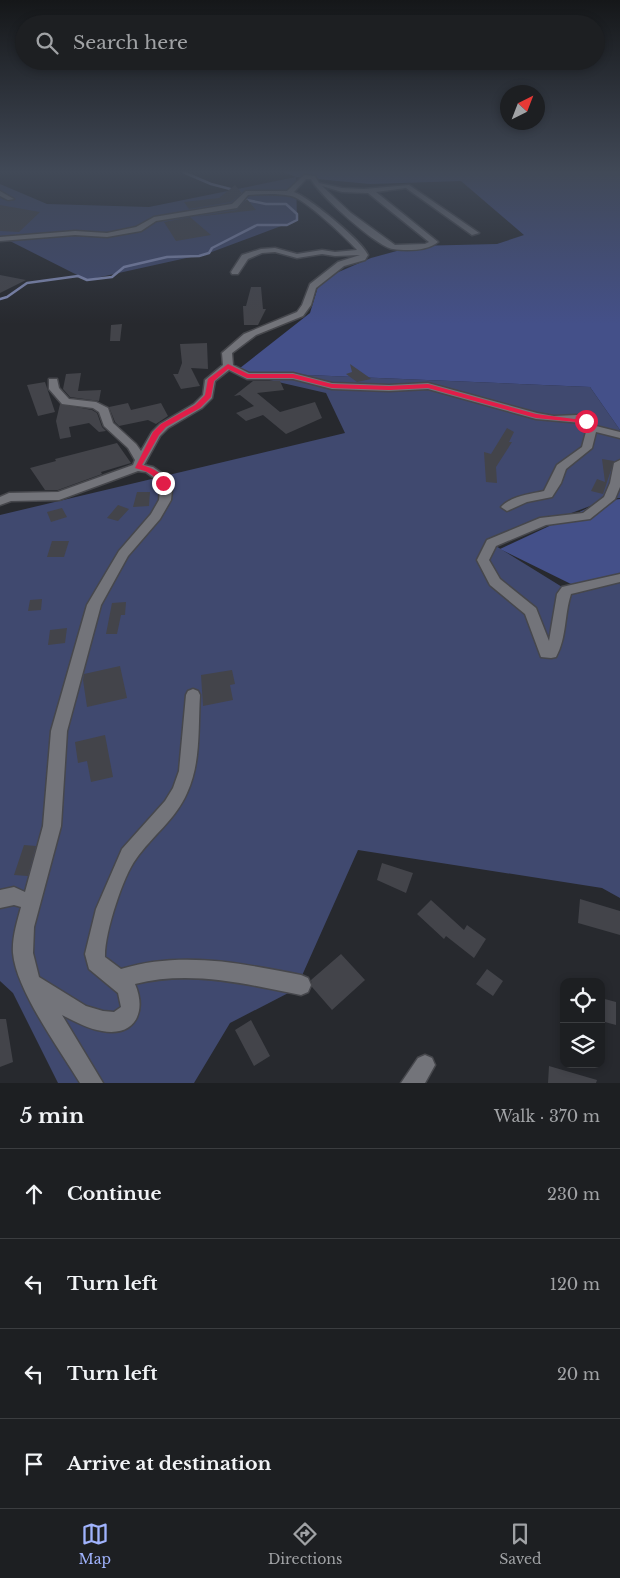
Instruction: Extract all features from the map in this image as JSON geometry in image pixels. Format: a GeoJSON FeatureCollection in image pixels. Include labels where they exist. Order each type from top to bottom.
{"type":"FeatureCollection","features":[{"type":"Feature","properties":{"kind":"street"},"geometry":{"type":"LineString","coordinates":[[0,239],[75,232],[107,234],[138,229],[148,223]]}},
{"type":"Feature","properties":{"kind":"street"},"geometry":{"type":"LineString","coordinates":[[228,366],[226,353],[236,341],[272,325],[289,321],[303,311],[309,290],[313,286],[341,264],[362,258],[363,252],[358,246],[331,223]]}},
{"type":"Feature","properties":{"kind":"street"},"geometry":{"type":"LineString","coordinates":[[362,223],[394,247],[426,246],[434,242],[410,223]]}},
{"type":"Feature","properties":{"kind":"street"},"geometry":{"type":"LineString","coordinates":[[459,223],[474,233]]}},
{"type":"Feature","properties":{"kind":"street"},"geometry":{"type":"LineString","coordinates":[[235,272],[245,257],[261,251],[275,250],[297,256],[322,252],[335,254],[363,252]]}},
{"type":"Feature","properties":{"kind":"street"},"geometry":{"type":"LineString","coordinates":[[228,366],[247,376],[293,376],[332,386],[389,388],[428,386],[536,416],[554,419],[577,418],[586,421],[592,428],[620,435]]}},
{"type":"Feature","properties":{"kind":"street"},"geometry":{"type":"LineString","coordinates":[[0,501],[9,497],[59,496],[139,463],[156,434],[164,426],[198,406],[208,396],[210,380],[228,366]]}},
{"type":"Feature","properties":{"kind":"street"},"geometry":{"type":"LineString","coordinates":[[53,381],[54,389],[66,402],[96,405],[104,410],[108,424],[132,446],[139,463],[159,476],[166,490],[165,500],[156,516],[123,554],[94,605],[59,731],[52,826],[30,902],[25,927],[23,954],[30,981],[92,1083]]}},
{"type":"Feature","properties":{"kind":"street"},"geometry":{"type":"LineString","coordinates":[[507,507],[524,499],[548,494],[555,483],[561,467],[587,448],[592,428]]}},
{"type":"Feature","properties":{"kind":"street"},"geometry":{"type":"LineString","coordinates":[[620,463],[616,483],[609,499],[586,516],[544,521],[491,543],[483,560],[495,582],[531,611],[546,653],[551,653],[557,639],[564,594],[567,590],[620,578]]}},
{"type":"Feature","properties":{"kind":"street"},"geometry":{"type":"LineString","coordinates":[[30,981],[59,1004],[84,1015],[110,1022],[123,1019],[131,1010],[131,998],[122,978],[96,962],[94,954],[105,909],[133,846],[171,806],[180,791],[187,771],[192,695]]}},
{"type":"Feature","properties":{"kind":"street"},"geometry":{"type":"LineString","coordinates":[[0,899],[14,896],[30,902]]}},
{"type":"Feature","properties":{"kind":"street"},"geometry":{"type":"LineString","coordinates":[[122,978],[145,971],[169,968],[232,971],[301,985]]}},
{"type":"Feature","properties":{"kind":"street"},"geometry":{"type":"LineString","coordinates":[[412,1083],[425,1065]]}},
{"type":"Feature","properties":{"kind":"shaded area"},"geometry":{"type":"Polygon","coordinates":[[[0,223],[290,223],[209,253],[87,280],[0,236],[0,223]]]}},
{"type":"Feature","properties":{"kind":"shaded area"},"geometry":{"type":"Polygon","coordinates":[[[509,223],[620,223],[620,430],[590,387],[235,372],[310,313],[320,280],[371,258],[415,246],[497,244],[524,235],[509,223]]]}},
{"type":"Feature","properties":{"kind":"shaded area"},"geometry":{"type":"Polygon","coordinates":[[[235,372],[590,387],[620,430],[620,498],[609,499],[491,543],[567,590],[620,575],[620,898],[602,888],[358,850],[296,989],[230,1023],[194,1083],[58,1083],[13,993],[0,981],[0,515],[345,433],[326,393],[235,372]]]}},
{"type":"Feature","properties":{"kind":"shaded area"},"geometry":{"type":"Polygon","coordinates":[[[620,499],[620,574],[573,585],[500,549],[603,501],[620,499]]]}},
{"type":"Feature","properties":{"kind":"building"},"geometry":{"type":"Polygon","coordinates":[[[0,223],[29,223],[19,232],[0,231],[0,223]]]}},
{"type":"Feature","properties":{"kind":"building"},"geometry":{"type":"Polygon","coordinates":[[[164,223],[196,223],[211,235],[176,241],[164,223]]]}},
{"type":"Feature","properties":{"kind":"building"},"geometry":{"type":"Polygon","coordinates":[[[0,275],[26,280],[0,293],[0,275]]]}},
{"type":"Feature","properties":{"kind":"building"},"geometry":{"type":"Polygon","coordinates":[[[251,287],[261,287],[263,309],[266,309],[258,325],[244,325],[243,306],[246,306],[251,287]]]}},
{"type":"Feature","properties":{"kind":"building"},"geometry":{"type":"Polygon","coordinates":[[[122,324],[120,341],[110,341],[111,325],[122,324]]]}},
{"type":"Feature","properties":{"kind":"building"},"geometry":{"type":"Polygon","coordinates":[[[207,343],[208,369],[191,368],[200,386],[181,389],[173,374],[178,374],[182,363],[180,344],[207,343]]]}},
{"type":"Feature","properties":{"kind":"building"},"geometry":{"type":"Polygon","coordinates":[[[350,364],[371,379],[357,382],[346,374],[352,372],[350,364]]]}},
{"type":"Feature","properties":{"kind":"building"},"geometry":{"type":"Polygon","coordinates":[[[81,373],[78,391],[101,390],[99,401],[70,397],[63,389],[66,374],[81,373]]]}},
{"type":"Feature","properties":{"kind":"building"},"geometry":{"type":"Polygon","coordinates":[[[253,381],[280,381],[284,390],[257,393],[280,412],[315,402],[322,418],[286,434],[263,415],[246,421],[236,413],[254,406],[240,395],[234,396],[253,381]]]}},
{"type":"Feature","properties":{"kind":"building"},"geometry":{"type":"Polygon","coordinates":[[[45,382],[55,412],[38,416],[27,385],[45,382]]]}},
{"type":"Feature","properties":{"kind":"building"},"geometry":{"type":"Polygon","coordinates":[[[128,403],[131,410],[161,403],[168,416],[156,424],[148,420],[119,426],[115,422],[109,407],[128,403]]]}},
{"type":"Feature","properties":{"kind":"building"},"geometry":{"type":"Polygon","coordinates":[[[60,404],[92,410],[97,413],[102,427],[106,431],[99,432],[89,423],[69,427],[71,437],[60,439],[56,421],[60,404]]]}},
{"type":"Feature","properties":{"kind":"building"},"geometry":{"type":"Polygon","coordinates":[[[507,428],[514,432],[509,442],[512,442],[496,467],[497,483],[486,482],[484,452],[491,454],[507,428]]]}},
{"type":"Feature","properties":{"kind":"building"},"geometry":{"type":"Polygon","coordinates":[[[117,443],[131,463],[101,472],[102,474],[58,490],[45,490],[30,468],[56,461],[55,459],[117,443]]]}},
{"type":"Feature","properties":{"kind":"building"},"geometry":{"type":"Polygon","coordinates":[[[602,459],[614,461],[603,494],[591,491],[597,479],[605,482],[602,459]]]}},
{"type":"Feature","properties":{"kind":"building"},"geometry":{"type":"Polygon","coordinates":[[[137,492],[150,492],[149,506],[133,507],[137,492]]]}},
{"type":"Feature","properties":{"kind":"building"},"geometry":{"type":"Polygon","coordinates":[[[118,505],[129,509],[118,521],[107,518],[118,505]]]}},
{"type":"Feature","properties":{"kind":"building"},"geometry":{"type":"Polygon","coordinates":[[[62,508],[67,517],[51,522],[47,512],[62,508]]]}},
{"type":"Feature","properties":{"kind":"building"},"geometry":{"type":"Polygon","coordinates":[[[52,541],[69,541],[64,557],[47,557],[52,541]]]}},
{"type":"Feature","properties":{"kind":"building"},"geometry":{"type":"Polygon","coordinates":[[[42,599],[41,610],[28,611],[30,600],[42,599]]]}},
{"type":"Feature","properties":{"kind":"building"},"geometry":{"type":"Polygon","coordinates":[[[126,602],[125,615],[121,615],[117,634],[106,634],[112,603],[126,602]]]}},
{"type":"Feature","properties":{"kind":"building"},"geometry":{"type":"Polygon","coordinates":[[[67,628],[65,643],[48,645],[50,630],[67,628]]]}},
{"type":"Feature","properties":{"kind":"building"},"geometry":{"type":"Polygon","coordinates":[[[120,666],[127,698],[87,707],[83,680],[84,674],[120,666]]]}},
{"type":"Feature","properties":{"kind":"building"},"geometry":{"type":"Polygon","coordinates":[[[232,670],[235,684],[230,685],[233,700],[203,706],[201,675],[232,670]]]}},
{"type":"Feature","properties":{"kind":"building"},"geometry":{"type":"Polygon","coordinates":[[[105,735],[113,777],[91,782],[87,761],[78,763],[75,742],[105,735]]]}},
{"type":"Feature","properties":{"kind":"building"},"geometry":{"type":"Polygon","coordinates":[[[24,845],[36,846],[28,876],[14,875],[24,845]]]}},
{"type":"Feature","properties":{"kind":"building"},"geometry":{"type":"Polygon","coordinates":[[[382,863],[413,873],[406,893],[377,880],[382,863]]]}},
{"type":"Feature","properties":{"kind":"building"},"geometry":{"type":"Polygon","coordinates":[[[580,899],[620,911],[620,935],[578,923],[580,899]]]}},
{"type":"Feature","properties":{"kind":"building"},"geometry":{"type":"Polygon","coordinates":[[[431,900],[464,930],[467,925],[486,939],[474,958],[446,936],[444,939],[417,914],[431,900]]]}},
{"type":"Feature","properties":{"kind":"building"},"geometry":{"type":"Polygon","coordinates":[[[341,954],[365,980],[332,1010],[312,987],[311,980],[341,954]]]}},
{"type":"Feature","properties":{"kind":"building"},"geometry":{"type":"Polygon","coordinates":[[[487,969],[503,981],[493,996],[476,984],[487,969]]]}},
{"type":"Feature","properties":{"kind":"building"},"geometry":{"type":"Polygon","coordinates":[[[605,999],[616,1002],[616,1025],[605,1022],[605,999]]]}},
{"type":"Feature","properties":{"kind":"building"},"geometry":{"type":"Polygon","coordinates":[[[0,1019],[6,1019],[13,1062],[0,1067],[0,1019]]]}},
{"type":"Feature","properties":{"kind":"building"},"geometry":{"type":"Polygon","coordinates":[[[251,1020],[270,1056],[254,1066],[235,1030],[251,1020]]]}},
{"type":"Feature","properties":{"kind":"building"},"geometry":{"type":"Polygon","coordinates":[[[549,1066],[597,1080],[596,1083],[548,1083],[549,1066]]]}},
{"type":"Feature","properties":{"kind":"waterway"},"geometry":{"type":"LineString","coordinates":[[0,299],[7,297],[27,283],[78,276],[87,280],[112,277],[124,267],[167,257],[199,256],[209,253],[212,248],[257,225],[287,225],[292,223]]}},
{"type":"Feature","properties":{"kind":"route"},"geometry":{"type":"LineString","coordinates":[[163,483],[159,476],[149,469],[137,467],[156,434],[164,426],[198,406],[208,396],[210,380],[228,366],[235,372],[255,378],[293,376],[308,378],[318,383],[332,386],[389,388],[428,386],[536,416],[554,419],[577,418],[586,421]]}}]}
